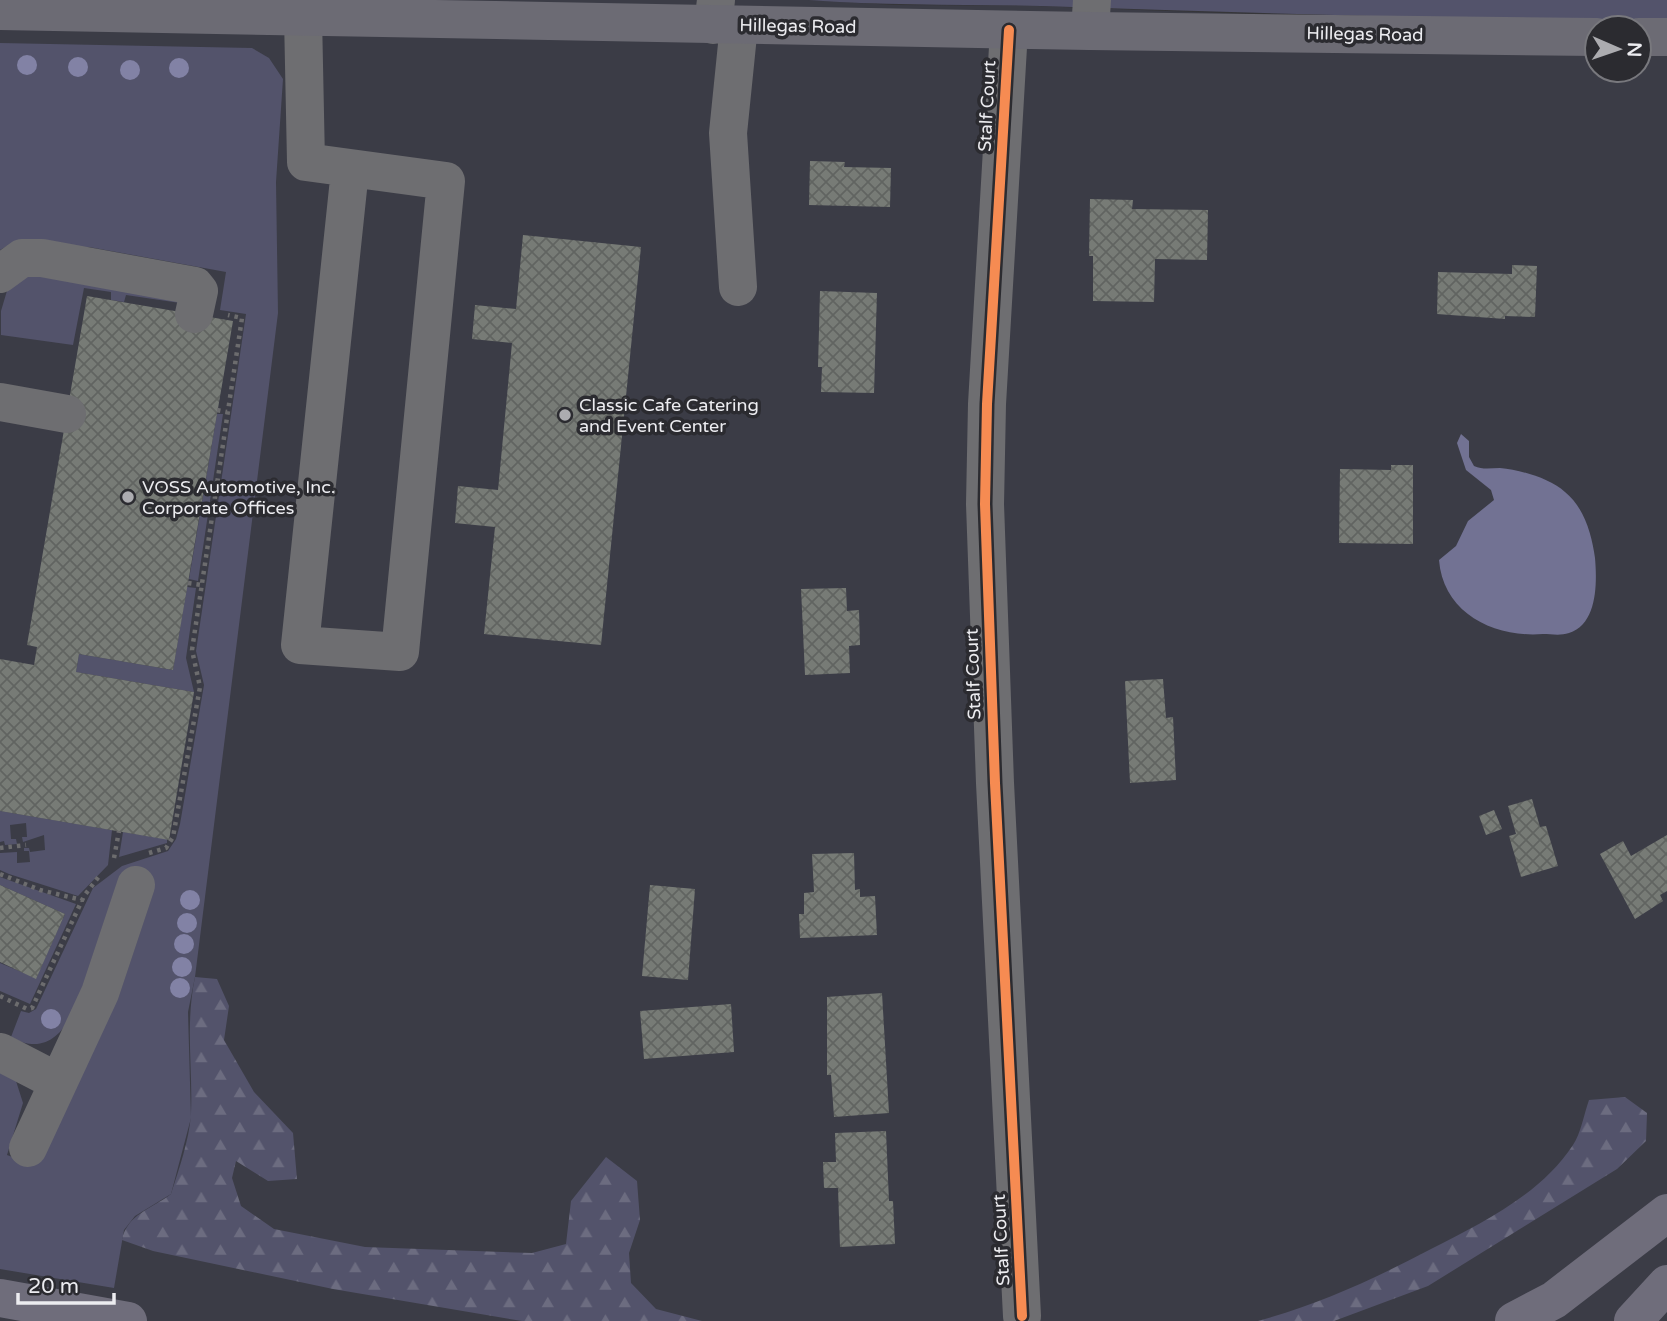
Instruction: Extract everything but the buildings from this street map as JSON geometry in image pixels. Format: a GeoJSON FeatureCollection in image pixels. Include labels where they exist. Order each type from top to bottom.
{"type":"FeatureCollection","features":[{"type":"Feature","properties":{"kind":"highway"},"geometry":{"type":"LineString","coordinates":[[1514,1321],[1554,1300],[1667,1213]]}},
{"type":"Feature","properties":{"kind":"highway"},"geometry":{"type":"LineString","coordinates":[[1633,1321],[1667,1284]]}},
{"type":"Feature","properties":{"kind":"highway"},"geometry":{"type":"LineString","coordinates":[[0,1298],[128,1321]]}},
{"type":"Feature","properties":{"kind":"main road","name":"Hillegas Road"},"geometry":{"type":"LineString","coordinates":[[0,10],[303,16],[723,17],[1009,30],[1091,16],[1583,36]]}},
{"type":"Feature","properties":{"kind":"street"},"geometry":{"type":"LineString","coordinates":[[303,16],[306,162],[446,181],[400,652],[300,645],[350,170]]}},
{"type":"Feature","properties":{"kind":"street"},"geometry":{"type":"LineString","coordinates":[[723,17],[727,133],[738,287]]}},
{"type":"Feature","properties":{"kind":"street","name":"Stalf Court"},"geometry":{"type":"LineString","coordinates":[[1009,30],[987,404],[985,503],[1022,1316]]}},
{"type":"Feature","properties":{"kind":"street"},"geometry":{"type":"LineString","coordinates":[[0,274],[22,258],[42,258],[195,286],[205,314]]}},
{"type":"Feature","properties":{"kind":"street"},"geometry":{"type":"LineString","coordinates":[[0,402],[67,414]]}},
{"type":"Feature","properties":{"kind":"street"},"geometry":{"type":"LineString","coordinates":[[28,1148],[105,981],[123,867]]}},
{"type":"Feature","properties":{"kind":"street"},"geometry":{"type":"LineString","coordinates":[[0,1052],[58,1082]]}},
{"type":"Feature","properties":{"kind":"path"},"geometry":{"type":"LineString","coordinates":[[0,996],[27,1009],[32,1008],[92,885],[170,844],[176,824],[200,687],[191,658],[242,317],[205,314]]}},
{"type":"Feature","properties":{"kind":"path"},"geometry":{"type":"LineString","coordinates":[[217,410],[228,412]]}},
{"type":"Feature","properties":{"kind":"path"},"geometry":{"type":"LineString","coordinates":[[188,583],[202,585]]}},
{"type":"Feature","properties":{"kind":"path"},"geometry":{"type":"LineString","coordinates":[[119,831],[123,867]]}},
{"type":"Feature","properties":{"kind":"path"},"geometry":{"type":"LineString","coordinates":[[0,848],[26,845]]}},
{"type":"Feature","properties":{"kind":"path"},"geometry":{"type":"LineString","coordinates":[[0,874],[40,890],[83,900]]}},
{"type":"Feature","properties":{"kind":"shaded area"},"geometry":{"type":"Polygon","coordinates":[[[0,0],[808,0],[894,5],[1037,6],[1353,18],[1583,21],[1583,84],[1653,84],[1653,22],[1667,22],[1667,1321],[0,1321],[0,0]]]}},
{"type":"Feature","properties":{"kind":"shaded area"},"geometry":{"type":"Polygon","coordinates":[[[1461,434],[1469,441],[1469,457],[1474,466],[1508,469],[1534,476],[1558,487],[1577,505],[1592,540],[1596,578],[1594,601],[1586,621],[1579,628],[1559,635],[1507,632],[1474,618],[1461,608],[1450,594],[1439,560],[1456,546],[1468,521],[1494,500],[1491,490],[1466,470],[1457,443],[1461,434]]]}},
{"type":"Feature","properties":{"kind":"green space"},"geometry":{"type":"Polygon","coordinates":[[[808,0],[1667,0],[1667,22],[1653,22],[1653,14],[1583,14],[1583,20],[808,0]]]}},
{"type":"Feature","properties":{"kind":"green space"},"geometry":{"type":"Polygon","coordinates":[[[0,43],[252,48],[269,58],[283,79],[276,182],[278,313],[195,977],[188,1012],[191,1118],[171,1194],[135,1216],[124,1230],[114,1288],[0,1269],[0,1072],[16,1081],[23,1103],[7,1155],[35,1165],[98,958],[77,1007],[57,1035],[44,1042],[29,1044],[11,1037],[21,1011],[29,1013],[36,1009],[93,888],[122,866],[168,851],[176,839],[180,824],[204,685],[196,651],[246,314],[220,310],[226,272],[89,247],[7,246],[0,250],[0,43]]]}},
{"type":"Feature","properties":{"kind":"green space"},"geometry":{"type":"Polygon","coordinates":[[[29,271],[182,296],[180,303],[126,295],[124,302],[111,300],[111,292],[84,288],[73,345],[1,335],[1,311],[9,284],[29,271]]]}},
{"type":"Feature","properties":{"kind":"green space"},"geometry":{"type":"Polygon","coordinates":[[[217,414],[223,414],[198,581],[189,579],[217,414]]]}},
{"type":"Feature","properties":{"kind":"green space"},"geometry":{"type":"Polygon","coordinates":[[[187,587],[196,588],[186,658],[194,692],[76,672],[79,654],[173,670],[187,587]]]}},
{"type":"Feature","properties":{"kind":"green space"},"geometry":{"type":"Polygon","coordinates":[[[0,811],[112,830],[108,865],[78,896],[0,870],[0,853],[17,852],[17,863],[30,862],[29,851],[24,851],[24,848],[29,848],[30,852],[45,850],[44,835],[23,842],[22,837],[27,837],[26,823],[10,825],[11,839],[16,839],[17,844],[5,845],[4,841],[0,842],[0,811]]]}},
{"type":"Feature","properties":{"kind":"green space"},"geometry":{"type":"Polygon","coordinates":[[[123,832],[167,839],[167,843],[119,857],[123,832]]]}},
{"type":"Feature","properties":{"kind":"green space"},"geometry":{"type":"Polygon","coordinates":[[[0,877],[76,904],[30,1004],[0,991],[0,963],[36,978],[65,914],[0,885],[0,877]]]}},
{"type":"Feature","properties":{"kind":"green space"},"geometry":{"type":"Polygon","coordinates":[[[195,977],[217,979],[229,1006],[224,1040],[254,1092],[293,1133],[297,1179],[268,1181],[236,1161],[232,1178],[241,1206],[274,1229],[365,1247],[532,1253],[566,1244],[571,1201],[606,1157],[637,1181],[640,1220],[629,1253],[631,1283],[656,1309],[702,1321],[522,1321],[333,1289],[153,1251],[122,1240],[129,1224],[135,1218],[171,1194],[183,1155],[191,1114],[190,1029],[195,977]]]}},
{"type":"Feature","properties":{"kind":"green space"},"geometry":{"type":"Polygon","coordinates":[[[1625,1097],[1647,1113],[1646,1141],[1617,1169],[1428,1286],[1334,1321],[1258,1321],[1325,1299],[1368,1280],[1490,1218],[1527,1193],[1560,1163],[1576,1140],[1589,1100],[1625,1097]]]}},
{"type":"Feature","properties":{"kind":"cycle path"},"geometry":{"type":"LineString","coordinates":[[1009,30],[987,404],[985,504],[995,783],[1022,1316]]}},
{"type":"Feature","properties":{"kind":"place","name":"Classic Cafe Catering and Event Center"},"geometry":{"type":"Point","coordinates":[565,415]}},
{"type":"Feature","properties":{"kind":"place","name":"VOSS Automotive, Inc. Corporate Offices"},"geometry":{"type":"Point","coordinates":[128,497]}}]}
